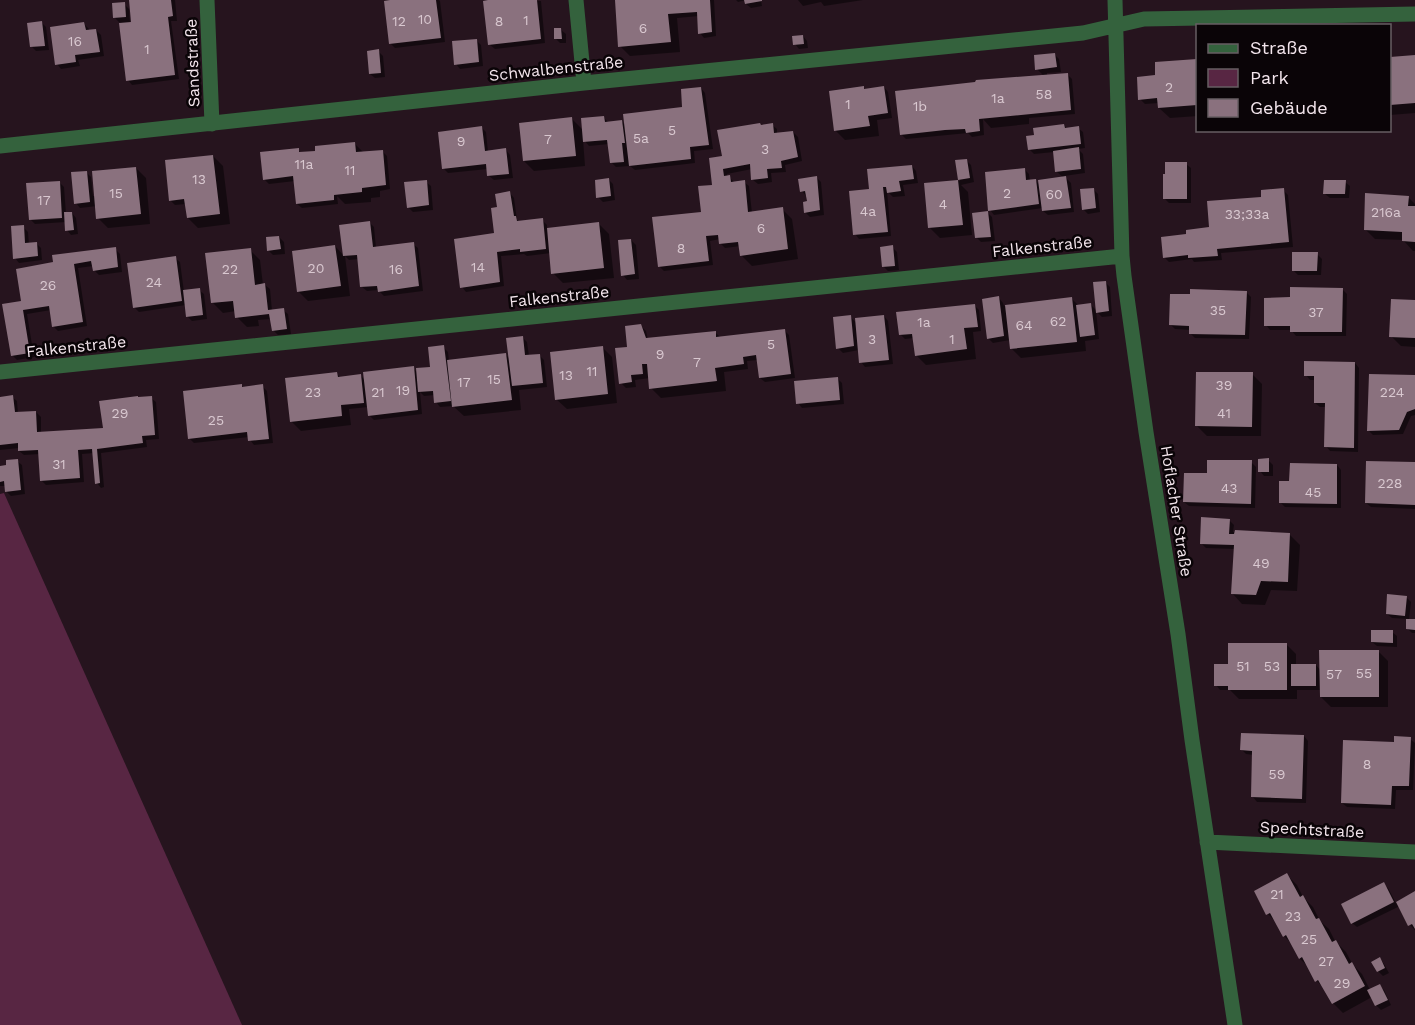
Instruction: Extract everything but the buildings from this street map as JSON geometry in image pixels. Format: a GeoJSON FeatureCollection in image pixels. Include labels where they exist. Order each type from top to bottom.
{"type":"FeatureCollection","features":[{"type":"Feature","properties":{"kind":"street","name":"Sandstraße"},"geometry":{"type":"LineString","coordinates":[[207,0],[212,124]]}},
{"type":"Feature","properties":{"kind":"street"},"geometry":{"type":"LineString","coordinates":[[576,0],[584,83]]}},
{"type":"Feature","properties":{"kind":"street","name":"Hoflacher Straße"},"geometry":{"type":"LineString","coordinates":[[1115,0],[1122,256],[1146,432],[1235,1025]]}},
{"type":"Feature","properties":{"kind":"street","name":"Schwalbenstraße"},"geometry":{"type":"LineString","coordinates":[[0,146],[584,83],[1083,33],[1144,20],[1415,14]]}},
{"type":"Feature","properties":{"kind":"street","name":"Falkenstraße"},"geometry":{"type":"LineString","coordinates":[[0,372],[1122,256]]}},
{"type":"Feature","properties":{"kind":"street","name":"Spechtstraße"},"geometry":{"type":"LineString","coordinates":[[1207,842],[1415,852]]}},
{"type":"Feature","properties":{"kind":"green space"},"geometry":{"type":"Polygon","coordinates":[[[4,493],[242,1025],[0,1025],[0,494],[4,493]]]}}]}
